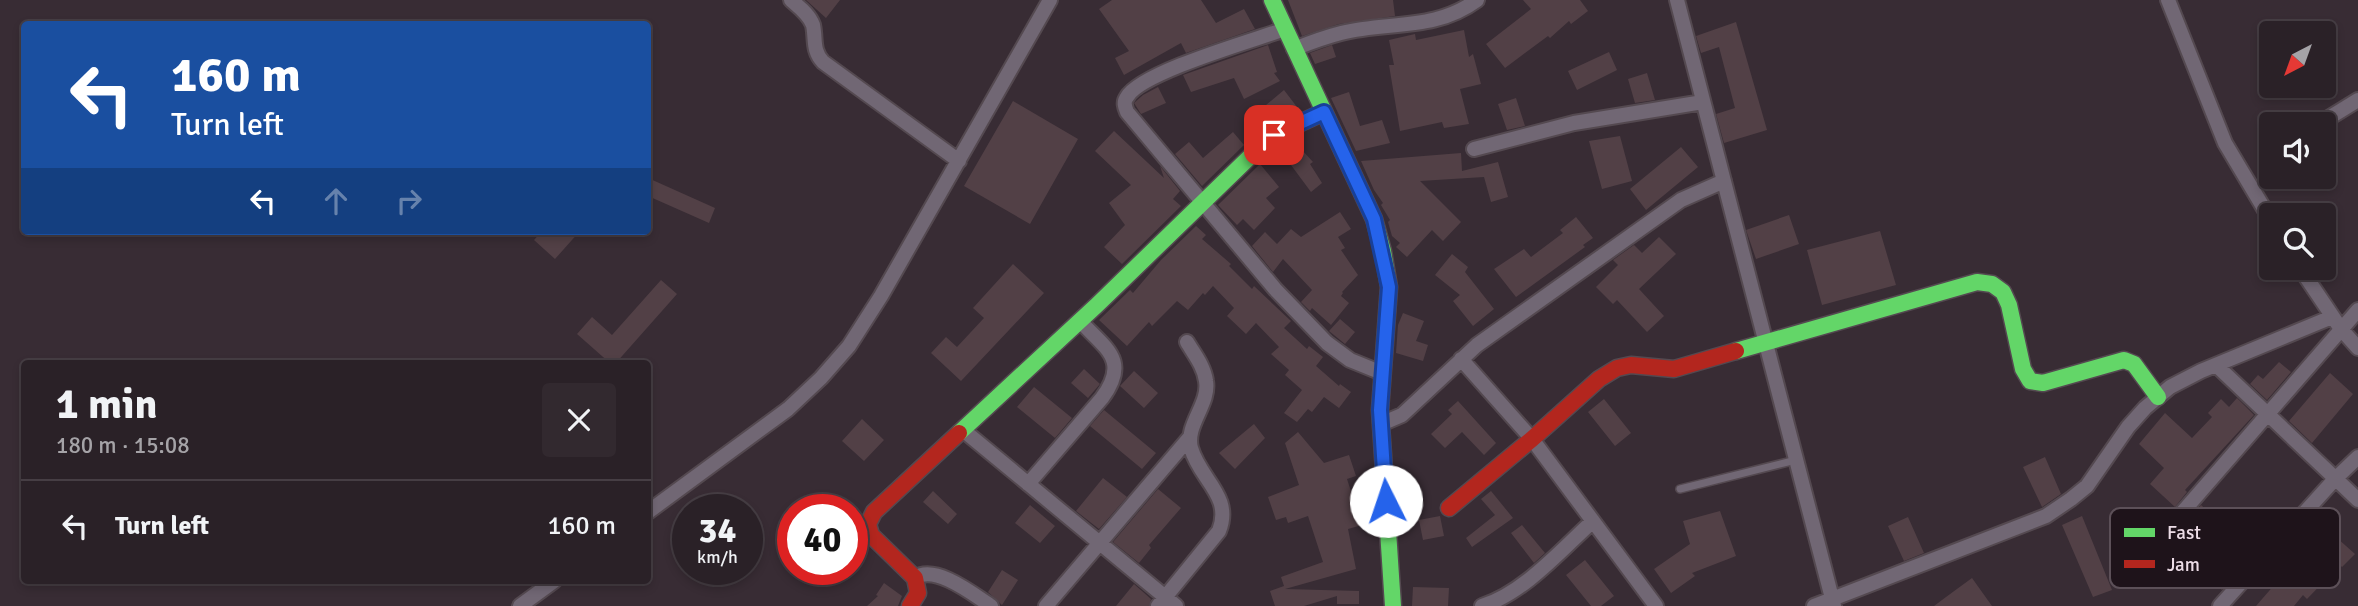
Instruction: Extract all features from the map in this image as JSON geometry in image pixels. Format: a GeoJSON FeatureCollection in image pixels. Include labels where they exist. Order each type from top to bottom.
{"type":"FeatureCollection","features":[{"type":"Feature","properties":{"kind":"street"},"geometry":{"type":"LineString","coordinates":[[791,0],[811,21],[817,56],[823,62],[959,161]]}},
{"type":"Feature","properties":{"kind":"street"},"geometry":{"type":"LineString","coordinates":[[651,510],[788,409],[821,378],[849,346],[881,296],[1050,0]]}},
{"type":"Feature","properties":{"kind":"street"},"geometry":{"type":"LineString","coordinates":[[1272,0],[1374,219],[1383,251],[1389,287],[1381,424],[1393,606]]}},
{"type":"Feature","properties":{"kind":"street"},"geometry":{"type":"LineString","coordinates":[[1294,49],[1342,33],[1442,19],[1463,10],[1477,0]]}},
{"type":"Feature","properties":{"kind":"street"},"geometry":{"type":"LineString","coordinates":[[1676,0],[1834,603]]}},
{"type":"Feature","properties":{"kind":"street"},"geometry":{"type":"LineString","coordinates":[[2168,0],[2225,143],[2261,203]]}},
{"type":"Feature","properties":{"kind":"street"},"geometry":{"type":"LineString","coordinates":[[1285,29],[1197,58],[1146,81],[1126,97],[1124,103],[1133,121],[1275,289],[1327,344],[1350,360],[1382,373]]}},
{"type":"Feature","properties":{"kind":"street"},"geometry":{"type":"LineString","coordinates":[[2336,114],[2358,100]]}},
{"type":"Feature","properties":{"kind":"street"},"geometry":{"type":"LineString","coordinates":[[1474,149],[1574,123],[1703,102]]}},
{"type":"Feature","properties":{"kind":"street"},"geometry":{"type":"LineString","coordinates":[[910,606],[919,592],[915,578],[871,536],[868,524],[874,512],[1080,321],[1274,135],[1324,112]]}},
{"type":"Feature","properties":{"kind":"street"},"geometry":{"type":"LineString","coordinates":[[1381,424],[1402,415],[1477,345],[1681,200],[1724,181]]}},
{"type":"Feature","properties":{"kind":"street"},"geometry":{"type":"LineString","coordinates":[[2308,280],[2336,323],[2358,348]]}},
{"type":"Feature","properties":{"kind":"street"},"geometry":{"type":"LineString","coordinates":[[1449,508],[1599,379],[1617,368],[1631,365],[1674,369],[1977,282],[1987,281],[1994,284],[2005,294],[2022,369],[2030,381],[2043,383],[2124,360],[2134,364],[2158,397]]}},
{"type":"Feature","properties":{"kind":"street"},"geometry":{"type":"LineString","coordinates":[[1814,606],[1834,603],[2046,516],[2087,486],[2128,426],[2170,387],[2216,365],[2336,323],[2358,310]]}},
{"type":"Feature","properties":{"kind":"street"},"geometry":{"type":"LineString","coordinates":[[1028,484],[1102,398],[1116,374],[1116,364],[1110,354],[1080,321]]}},
{"type":"Feature","properties":{"kind":"street"},"geometry":{"type":"LineString","coordinates":[[2185,508],[2266,413],[2336,323]]}},
{"type":"Feature","properties":{"kind":"street"},"geometry":{"type":"LineString","coordinates":[[1046,606],[1190,437],[1206,397],[1206,381],[1201,365],[1187,342]]}},
{"type":"Feature","properties":{"kind":"street"},"geometry":{"type":"LineString","coordinates":[[1461,359],[1532,439],[1656,606]]}},
{"type":"Feature","properties":{"kind":"street"},"geometry":{"type":"LineString","coordinates":[[2216,365],[2358,500]]}},
{"type":"Feature","properties":{"kind":"street"},"geometry":{"type":"LineString","coordinates":[[963,430],[1099,543],[1166,603],[1219,531],[1224,518],[1222,503],[1191,449],[1190,437]]}},
{"type":"Feature","properties":{"kind":"street"},"geometry":{"type":"LineString","coordinates":[[2309,508],[2358,457]]}},
{"type":"Feature","properties":{"kind":"street"},"geometry":{"type":"LineString","coordinates":[[1482,606],[1521,586],[1593,521]]}},
{"type":"Feature","properties":{"kind":"street"},"geometry":{"type":"LineString","coordinates":[[915,578],[921,574],[932,573],[966,589],[991,606]]}},
{"type":"Feature","properties":{"kind":"street"},"geometry":{"type":"LineString","coordinates":[[520,606],[550,584]]}},
{"type":"Feature","properties":{"kind":"street"},"geometry":{"type":"LineString","coordinates":[[2220,606],[2236,588]]}},
{"type":"Feature","properties":{"kind":"lane"},"geometry":{"type":"LineString","coordinates":[[1680,489],[1796,460]]}},
{"type":"Feature","properties":{"kind":"building"},"geometry":{"type":"Polygon","coordinates":[[[806,0],[840,0],[826,18],[806,0]]]}},
{"type":"Feature","properties":{"kind":"building"},"geometry":{"type":"Polygon","coordinates":[[[1112,0],[1201,0],[1216,23],[1244,9],[1255,29],[1186,53],[1181,43],[1124,75],[1115,58],[1129,51],[1099,9],[1112,0]]]}},
{"type":"Feature","properties":{"kind":"building"},"geometry":{"type":"Polygon","coordinates":[[[1288,0],[1393,0],[1395,16],[1339,24],[1302,36],[1288,0]]]}},
{"type":"Feature","properties":{"kind":"building"},"geometry":{"type":"Polygon","coordinates":[[[1523,0],[1580,0],[1588,11],[1571,24],[1569,21],[1550,38],[1548,36],[1505,68],[1486,44],[1531,9],[1523,0]]]}},
{"type":"Feature","properties":{"kind":"building"},"geometry":{"type":"Polygon","coordinates":[[[1736,22],[1767,130],[1724,143],[1716,114],[1735,108],[1719,47],[1701,53],[1696,36],[1736,22]]]}},
{"type":"Feature","properties":{"kind":"building"},"geometry":{"type":"Polygon","coordinates":[[[1464,30],[1469,57],[1473,54],[1481,84],[1460,89],[1469,124],[1444,128],[1442,122],[1400,131],[1389,65],[1394,65],[1389,40],[1415,34],[1416,40],[1464,30]]]}},
{"type":"Feature","properties":{"kind":"building"},"geometry":{"type":"Polygon","coordinates":[[[1268,45],[1277,72],[1274,73],[1280,81],[1244,99],[1234,78],[1191,92],[1183,75],[1268,45]]]}},
{"type":"Feature","properties":{"kind":"building"},"geometry":{"type":"Polygon","coordinates":[[[1332,45],[1336,57],[1315,64],[1310,53],[1332,45]]]}},
{"type":"Feature","properties":{"kind":"building"},"geometry":{"type":"Polygon","coordinates":[[[1609,52],[1617,70],[1577,90],[1568,71],[1609,52]]]}},
{"type":"Feature","properties":{"kind":"building"},"geometry":{"type":"Polygon","coordinates":[[[1647,73],[1655,100],[1635,103],[1628,79],[1647,73]]]}},
{"type":"Feature","properties":{"kind":"building"},"geometry":{"type":"Polygon","coordinates":[[[1158,87],[1166,103],[1141,114],[1134,103],[1158,87]]]}},
{"type":"Feature","properties":{"kind":"building"},"geometry":{"type":"Polygon","coordinates":[[[1284,90],[1297,107],[1263,128],[1254,115],[1284,90]]]}},
{"type":"Feature","properties":{"kind":"building"},"geometry":{"type":"Polygon","coordinates":[[[1349,92],[1360,126],[1382,120],[1390,143],[1356,151],[1331,98],[1349,92]]]}},
{"type":"Feature","properties":{"kind":"building"},"geometry":{"type":"Polygon","coordinates":[[[1516,98],[1525,126],[1507,130],[1498,104],[1516,98]]]}},
{"type":"Feature","properties":{"kind":"building"},"geometry":{"type":"Polygon","coordinates":[[[1013,101],[1078,139],[1030,224],[964,186],[1013,101]]]}},
{"type":"Feature","properties":{"kind":"building"},"geometry":{"type":"Polygon","coordinates":[[[1114,131],[1164,178],[1160,166],[1180,191],[1173,199],[1181,206],[1122,264],[1104,247],[1125,225],[1109,203],[1131,185],[1095,151],[1114,131]]]}},
{"type":"Feature","properties":{"kind":"building"},"geometry":{"type":"Polygon","coordinates":[[[1233,132],[1244,145],[1202,186],[1175,154],[1189,142],[1203,158],[1233,132]]]}},
{"type":"Feature","properties":{"kind":"building"},"geometry":{"type":"Polygon","coordinates":[[[1620,136],[1632,181],[1602,189],[1589,141],[1620,136]]]}},
{"type":"Feature","properties":{"kind":"building"},"geometry":{"type":"Polygon","coordinates":[[[1681,147],[1698,167],[1646,210],[1630,189],[1681,147]]]}},
{"type":"Feature","properties":{"kind":"building"},"geometry":{"type":"Polygon","coordinates":[[[1302,150],[1313,162],[1310,164],[1322,183],[1311,192],[1288,161],[1302,150]]]}},
{"type":"Feature","properties":{"kind":"building"},"geometry":{"type":"Polygon","coordinates":[[[1461,153],[1462,171],[1498,162],[1508,197],[1491,202],[1484,177],[1420,181],[1461,222],[1443,241],[1432,230],[1407,257],[1396,247],[1400,243],[1392,236],[1388,222],[1390,220],[1381,205],[1383,203],[1361,161],[1461,153]]]}},
{"type":"Feature","properties":{"kind":"building"},"geometry":{"type":"Polygon","coordinates":[[[1260,164],[1279,187],[1266,198],[1275,208],[1254,230],[1243,219],[1237,225],[1218,205],[1260,164]]]}},
{"type":"Feature","properties":{"kind":"building"},"geometry":{"type":"Polygon","coordinates":[[[651,179],[715,208],[709,223],[651,197],[651,179]]]}},
{"type":"Feature","properties":{"kind":"building"},"geometry":{"type":"Polygon","coordinates":[[[1340,212],[1351,229],[1338,237],[1345,248],[1341,250],[1358,275],[1342,292],[1341,296],[1349,303],[1331,325],[1301,302],[1312,290],[1283,259],[1273,272],[1252,246],[1265,232],[1277,244],[1291,229],[1301,237],[1340,212]]]}},
{"type":"Feature","properties":{"kind":"building"},"geometry":{"type":"Polygon","coordinates":[[[1789,215],[1799,244],[1756,259],[1746,230],[1789,215]]]}},
{"type":"Feature","properties":{"kind":"building"},"geometry":{"type":"Polygon","coordinates":[[[1576,217],[1593,238],[1583,245],[1585,247],[1516,297],[1494,269],[1524,249],[1531,257],[1563,233],[1560,230],[1576,217]]]}},
{"type":"Feature","properties":{"kind":"building"},"geometry":{"type":"Polygon","coordinates":[[[1196,226],[1206,235],[1202,239],[1231,264],[1229,266],[1252,289],[1254,286],[1291,321],[1284,328],[1307,349],[1309,346],[1323,357],[1316,366],[1339,386],[1340,384],[1351,392],[1339,408],[1324,397],[1312,412],[1308,409],[1297,422],[1284,413],[1302,390],[1285,375],[1289,370],[1271,354],[1279,347],[1256,323],[1246,334],[1227,316],[1234,308],[1213,286],[1188,310],[1177,301],[1152,326],[1149,322],[1127,346],[1099,320],[1130,290],[1133,293],[1161,260],[1196,226]]]}},
{"type":"Feature","properties":{"kind":"building"},"geometry":{"type":"Polygon","coordinates":[[[1880,231],[1896,285],[1822,305],[1807,250],[1880,231]]]}},
{"type":"Feature","properties":{"kind":"building"},"geometry":{"type":"Polygon","coordinates":[[[538,235],[576,235],[555,259],[534,240],[538,235]]]}},
{"type":"Feature","properties":{"kind":"building"},"geometry":{"type":"Polygon","coordinates":[[[1659,237],[1676,254],[1639,289],[1664,316],[1647,332],[1617,300],[1613,304],[1596,287],[1618,265],[1613,260],[1634,245],[1642,253],[1659,237]]]}},
{"type":"Feature","properties":{"kind":"building"},"geometry":{"type":"Polygon","coordinates":[[[1452,254],[1468,267],[1465,272],[1494,309],[1473,326],[1453,301],[1460,295],[1435,275],[1452,254]]]}},
{"type":"Feature","properties":{"kind":"building"},"geometry":{"type":"Polygon","coordinates":[[[1013,264],[1044,293],[961,381],[931,353],[946,337],[957,347],[984,318],[973,308],[1013,264]]]}},
{"type":"Feature","properties":{"kind":"building"},"geometry":{"type":"Polygon","coordinates":[[[661,280],[677,294],[619,360],[606,360],[577,334],[592,317],[612,335],[661,280]]]}},
{"type":"Feature","properties":{"kind":"building"},"geometry":{"type":"Polygon","coordinates":[[[1403,313],[1424,321],[1416,341],[1428,345],[1423,361],[1396,353],[1398,325],[1403,313]]]}},
{"type":"Feature","properties":{"kind":"building"},"geometry":{"type":"Polygon","coordinates":[[[1340,319],[1355,332],[1345,344],[1329,331],[1340,319]]]}},
{"type":"Feature","properties":{"kind":"building"},"geometry":{"type":"Polygon","coordinates":[[[2279,362],[2291,372],[2267,400],[2250,384],[2258,375],[2263,379],[2279,362]]]}},
{"type":"Feature","properties":{"kind":"building"},"geometry":{"type":"Polygon","coordinates":[[[1084,369],[1100,384],[1088,398],[1071,383],[1084,369]]]}},
{"type":"Feature","properties":{"kind":"building"},"geometry":{"type":"Polygon","coordinates":[[[1134,371],[1158,393],[1144,408],[1120,386],[1134,371]]]}},
{"type":"Feature","properties":{"kind":"building"},"geometry":{"type":"Polygon","coordinates":[[[2330,373],[2353,394],[2312,443],[2289,421],[2330,373]]]}},
{"type":"Feature","properties":{"kind":"building"},"geometry":{"type":"Polygon","coordinates":[[[1034,387],[1072,418],[1055,438],[1017,407],[1034,387]]]}},
{"type":"Feature","properties":{"kind":"building"},"geometry":{"type":"Polygon","coordinates":[[[2237,398],[2254,415],[2185,490],[2187,492],[2175,507],[2150,484],[2164,468],[2139,444],[2165,413],[2192,438],[2212,417],[2208,413],[2221,399],[2229,407],[2237,398]]]}},
{"type":"Feature","properties":{"kind":"building"},"geometry":{"type":"Polygon","coordinates":[[[1604,399],[1631,433],[1615,446],[1588,412],[1604,399]]]}},
{"type":"Feature","properties":{"kind":"building"},"geometry":{"type":"Polygon","coordinates":[[[1458,401],[1496,443],[1484,455],[1462,432],[1445,448],[1431,434],[1452,414],[1448,410],[1458,401]]]}},
{"type":"Feature","properties":{"kind":"building"},"geometry":{"type":"Polygon","coordinates":[[[1104,410],[1156,453],[1142,469],[1090,426],[1104,410]]]}},
{"type":"Feature","properties":{"kind":"building"},"geometry":{"type":"Polygon","coordinates":[[[862,419],[884,440],[864,461],[842,441],[862,419]]]}},
{"type":"Feature","properties":{"kind":"building"},"geometry":{"type":"Polygon","coordinates":[[[1254,424],[1265,438],[1235,469],[1219,453],[1254,424]]]}},
{"type":"Feature","properties":{"kind":"building"},"geometry":{"type":"Polygon","coordinates":[[[1298,432],[1324,463],[1349,455],[1356,476],[1347,479],[1362,525],[1348,529],[1356,569],[1285,589],[1359,591],[1359,604],[1337,604],[1337,596],[1304,606],[1275,606],[1270,591],[1284,586],[1281,577],[1323,562],[1308,516],[1288,523],[1286,517],[1276,520],[1268,497],[1299,485],[1285,443],[1298,432]]]}},
{"type":"Feature","properties":{"kind":"building"},"geometry":{"type":"Polygon","coordinates":[[[2045,457],[2061,494],[2042,507],[2023,467],[2045,457]]]}},
{"type":"Feature","properties":{"kind":"building"},"geometry":{"type":"Polygon","coordinates":[[[1103,478],[1127,497],[1099,529],[1076,511],[1103,478]]]}},
{"type":"Feature","properties":{"kind":"building"},"geometry":{"type":"Polygon","coordinates":[[[1158,489],[1181,508],[1149,545],[1151,548],[1139,563],[1113,542],[1158,489]]]}},
{"type":"Feature","properties":{"kind":"building"},"geometry":{"type":"Polygon","coordinates":[[[933,491],[957,514],[948,524],[923,502],[933,491]]]}},
{"type":"Feature","properties":{"kind":"building"},"geometry":{"type":"Polygon","coordinates":[[[1491,491],[1513,518],[1472,547],[1466,538],[1495,515],[1481,499],[1491,491]]]}},
{"type":"Feature","properties":{"kind":"building"},"geometry":{"type":"Polygon","coordinates":[[[1030,505],[1055,526],[1040,543],[1015,523],[1030,505]]]}},
{"type":"Feature","properties":{"kind":"building"},"geometry":{"type":"Polygon","coordinates":[[[1720,511],[1736,556],[1692,573],[1695,576],[1671,593],[1654,569],[1690,544],[1683,521],[1720,511]]]}},
{"type":"Feature","properties":{"kind":"building"},"geometry":{"type":"Polygon","coordinates":[[[1440,516],[1444,536],[1423,540],[1419,520],[1440,516]]]}},
{"type":"Feature","properties":{"kind":"building"},"geometry":{"type":"Polygon","coordinates":[[[2082,516],[2112,590],[2093,597],[2062,525],[2082,516]]]}},
{"type":"Feature","properties":{"kind":"building"},"geometry":{"type":"Polygon","coordinates":[[[1908,517],[1924,553],[1904,561],[1888,526],[1908,517]]]}},
{"type":"Feature","properties":{"kind":"building"},"geometry":{"type":"Polygon","coordinates":[[[1522,525],[1545,553],[1534,563],[1511,533],[1522,525]]]}},
{"type":"Feature","properties":{"kind":"building"},"geometry":{"type":"Polygon","coordinates":[[[2340,541],[2355,554],[2342,567],[2340,565],[2340,541]]]}},
{"type":"Feature","properties":{"kind":"building"},"geometry":{"type":"Polygon","coordinates":[[[1585,560],[1614,596],[1601,606],[1591,606],[1566,575],[1585,560]]]}},
{"type":"Feature","properties":{"kind":"building"},"geometry":{"type":"Polygon","coordinates":[[[1002,570],[1018,580],[1002,605],[988,592],[1002,570]]]}},
{"type":"Feature","properties":{"kind":"building"},"geometry":{"type":"Polygon","coordinates":[[[1972,578],[1992,606],[1934,606],[1946,597],[1972,578]]]}},
{"type":"Feature","properties":{"kind":"building"},"geometry":{"type":"Polygon","coordinates":[[[884,583],[902,596],[898,606],[867,606],[878,596],[876,595],[884,583]]]}},
{"type":"Feature","properties":{"kind":"building"},"geometry":{"type":"Polygon","coordinates":[[[1134,584],[1151,599],[1149,606],[1116,606],[1134,584]]]}},
{"type":"Feature","properties":{"kind":"building"},"geometry":{"type":"Polygon","coordinates":[[[1413,587],[1449,588],[1448,606],[1412,606],[1413,587]]]}},
{"type":"Feature","properties":{"kind":"building"},"geometry":{"type":"Polygon","coordinates":[[[2272,588],[2318,588],[2307,599],[2303,595],[2294,606],[2256,606],[2272,588]]]}},
{"type":"Feature","properties":{"kind":"traffic: fast"},"geometry":{"type":"LineString","coordinates":[[1272,0],[1374,219],[1383,251],[1389,287],[1380,410],[1393,606]]}},
{"type":"Feature","properties":{"kind":"traffic: fast"},"geometry":{"type":"LineString","coordinates":[[959,433],[1097,305],[1261,146],[1274,135],[1324,112]]}},
{"type":"Feature","properties":{"kind":"traffic: fast"},"geometry":{"type":"LineString","coordinates":[[1736,351],[1977,282],[1992,284],[2003,292],[2009,305],[2023,369],[2030,381],[2043,383],[2124,360],[2134,364],[2158,397]]}},
{"type":"Feature","properties":{"kind":"traffic: jam"},"geometry":{"type":"LineString","coordinates":[[1449,508],[1599,379],[1617,368],[1631,365],[1674,369],[1736,351]]}},
{"type":"Feature","properties":{"kind":"traffic: jam"},"geometry":{"type":"LineString","coordinates":[[910,606],[918,593],[915,578],[871,535],[868,524],[874,512],[959,433]]}},
{"type":"Feature","properties":{"kind":"route"},"geometry":{"type":"LineString","coordinates":[[1274,135],[1324,112],[1374,219],[1389,287],[1380,410],[1386,501]]}}]}
